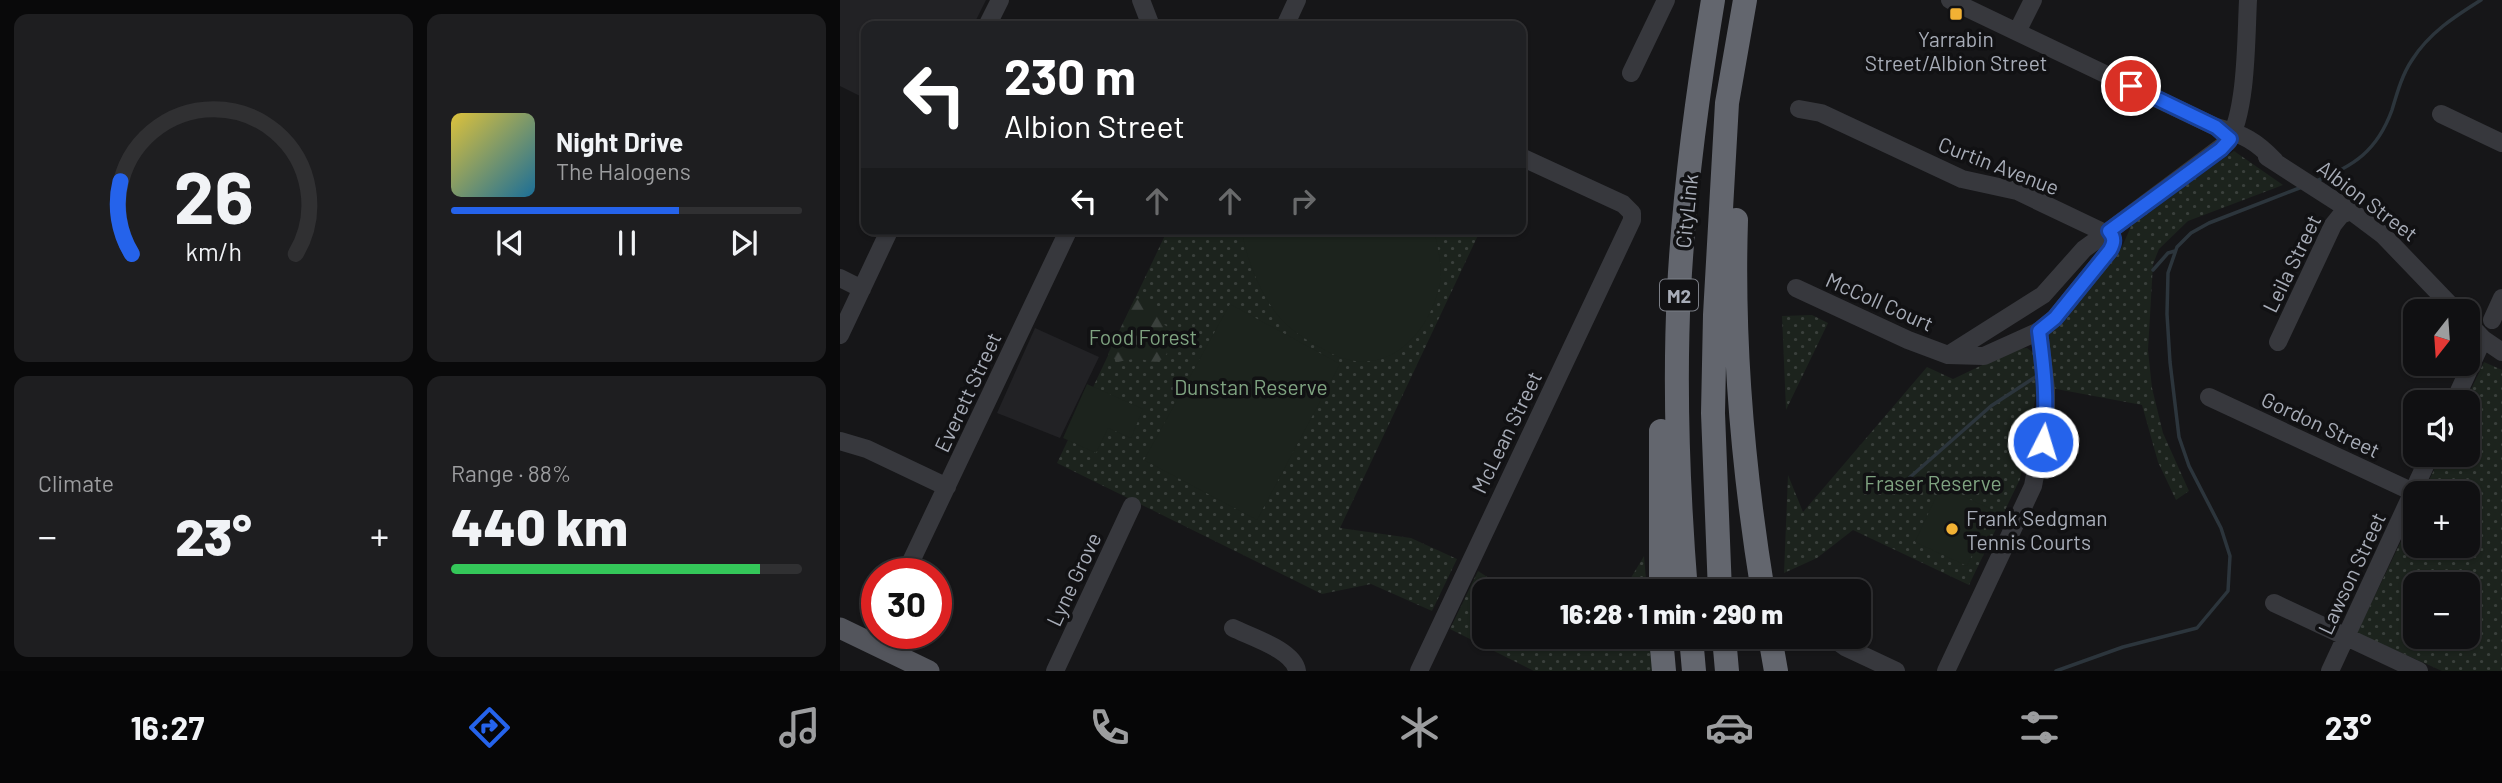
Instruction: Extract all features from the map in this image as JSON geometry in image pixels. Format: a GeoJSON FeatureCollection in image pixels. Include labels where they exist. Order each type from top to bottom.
{"type":"FeatureCollection","features":[{"type":"Feature","properties":{"kind":"highway","name":"CityLink"},"geometry":{"type":"LineString","coordinates":[[1685,579],[1680,512],[1676,372],[1679,288],[1695,122],[1713,0]]}},
{"type":"Feature","properties":{"kind":"highway","name":"CityLink"},"geometry":{"type":"LineString","coordinates":[[1719,579],[1713,414],[1715,315],[1727,103],[1743,8]]}},
{"type":"Feature","properties":{"kind":"highway"},"geometry":{"type":"LineString","coordinates":[[1743,8],[1736,229],[1737,334],[1748,493],[1761,579]]}},
{"type":"Feature","properties":{"kind":"highway"},"geometry":{"type":"LineString","coordinates":[[1661,579],[1660,410],[1663,323],[1673,245],[1695,122]]}},
{"type":"Feature","properties":{"kind":"highway"},"geometry":{"type":"LineString","coordinates":[[1662,649],[1664,671]]}},
{"type":"Feature","properties":{"kind":"highway"},"geometry":{"type":"LineString","coordinates":[[1692,649],[1694,671]]}},
{"type":"Feature","properties":{"kind":"highway"},"geometry":{"type":"LineString","coordinates":[[1725,649],[1727,671]]}},
{"type":"Feature","properties":{"kind":"highway"},"geometry":{"type":"LineString","coordinates":[[1772,649],[1776,671]]}},
{"type":"Feature","properties":{"kind":"main road"},"geometry":{"type":"LineString","coordinates":[[840,628],[861,635]]}},
{"type":"Feature","properties":{"kind":"main road"},"geometry":{"type":"LineString","coordinates":[[892,649],[929,671]]}},
{"type":"Feature","properties":{"kind":"street"},"geometry":{"type":"LineString","coordinates":[[990,21],[1000,0]]}},
{"type":"Feature","properties":{"kind":"street"},"geometry":{"type":"LineString","coordinates":[[1141,0],[1149,21]]}},
{"type":"Feature","properties":{"kind":"street"},"geometry":{"type":"LineString","coordinates":[[1287,21],[1297,0]]}},
{"type":"Feature","properties":{"kind":"street"},"geometry":{"type":"LineString","coordinates":[[1632,73],[1666,0]]}},
{"type":"Feature","properties":{"kind":"street","name":"Albion Street"},"geometry":{"type":"LineString","coordinates":[[1950,0],[2227,133],[2252,140],[2280,164],[2351,211],[2400,250],[2445,299]]}},
{"type":"Feature","properties":{"kind":"street"},"geometry":{"type":"LineString","coordinates":[[2017,32],[2033,0]]}},
{"type":"Feature","properties":{"kind":"street"},"geometry":{"type":"LineString","coordinates":[[1948,355],[2043,295],[2084,249],[2221,149],[2241,96],[2248,0]]}},
{"type":"Feature","properties":{"kind":"street","name":"Curtin Avenue"},"geometry":{"type":"LineString","coordinates":[[1799,109],[1821,113],[1962,179],[2017,191],[2107,232]]}},
{"type":"Feature","properties":{"kind":"street"},"geometry":{"type":"LineString","coordinates":[[2441,114],[2502,143]]}},
{"type":"Feature","properties":{"kind":"street","name":"McLean Street"},"geometry":{"type":"LineString","coordinates":[[1419,671],[1630,225],[1632,213],[1623,204],[1526,159]]}},
{"type":"Feature","properties":{"kind":"street","name":"Leila Street"},"geometry":{"type":"LineString","coordinates":[[2278,342],[2333,226],[2341,215],[2351,211]]}},
{"type":"Feature","properties":{"kind":"street","name":"McColl Court"},"geometry":{"type":"LineString","coordinates":[[1796,288],[1908,340],[1948,355],[1984,356],[2039,331],[2055,318],[2110,250],[2113,236],[2107,232]]}},
{"type":"Feature","properties":{"kind":"street"},"geometry":{"type":"LineString","coordinates":[[840,335],[887,235]]}},
{"type":"Feature","properties":{"kind":"street","name":"Everett Street"},"geometry":{"type":"LineString","coordinates":[[913,558],[1066,235]]}},
{"type":"Feature","properties":{"kind":"street"},"geometry":{"type":"LineString","coordinates":[[840,278],[862,289]]}},
{"type":"Feature","properties":{"kind":"street"},"geometry":{"type":"LineString","coordinates":[[2492,320],[2502,298]]}},
{"type":"Feature","properties":{"kind":"street"},"geometry":{"type":"LineString","coordinates":[[1946,671],[2033,486],[2046,417],[2046,388],[2039,331]]}},
{"type":"Feature","properties":{"kind":"street"},"geometry":{"type":"LineString","coordinates":[[2480,336],[2502,352]]}},
{"type":"Feature","properties":{"kind":"street"},"geometry":{"type":"LineString","coordinates":[[2460,390],[2483,339]]}},
{"type":"Feature","properties":{"kind":"street","name":"Gordon Street"},"geometry":{"type":"LineString","coordinates":[[2209,397],[2403,487]]}},
{"type":"Feature","properties":{"kind":"street"},"geometry":{"type":"LineString","coordinates":[[840,441],[867,449],[947,488]]}},
{"type":"Feature","properties":{"kind":"street","name":"Lyne Grove"},"geometry":{"type":"LineString","coordinates":[[1055,671],[1132,506]]}},
{"type":"Feature","properties":{"kind":"street","name":"Lawson Street"},"geometry":{"type":"LineString","coordinates":[[2330,671],[2403,514]]}},
{"type":"Feature","properties":{"kind":"street"},"geometry":{"type":"LineString","coordinates":[[2274,603],[2419,671]]}},
{"type":"Feature","properties":{"kind":"street"},"geometry":{"type":"LineString","coordinates":[[1233,628],[1286,654],[1296,664],[1297,671]]}},
{"type":"Feature","properties":{"kind":"street"},"geometry":{"type":"LineString","coordinates":[[1848,649],[1896,671]]}},
{"type":"Feature","properties":{"kind":"shaded area"},"geometry":{"type":"Polygon","coordinates":[[[840,0],[986,0],[976,21],[861,21],[861,96],[840,86],[840,0]]]}},
{"type":"Feature","properties":{"kind":"shaded area"},"geometry":{"type":"Polygon","coordinates":[[[1035,328],[1099,357],[1060,438],[997,413],[1035,328]]]}},
{"type":"Feature","properties":{"kind":"green space"},"geometry":{"type":"Polygon","coordinates":[[[2234,151],[2283,185],[2188,221],[2159,249],[2153,264],[2148,350],[2152,388],[2163,433],[2189,491],[2176,500],[2158,462],[2142,405],[2051,388],[2049,333],[2122,247],[2132,224],[2234,151]]]}},
{"type":"Feature","properties":{"kind":"green space","name":"Dunstan Reserve"},"geometry":{"type":"Polygon","coordinates":[[[1165,235],[1478,235],[1340,528],[1411,538],[1457,559],[1432,611],[1371,584],[1322,594],[1057,463],[1165,235]]]}},
{"type":"Feature","properties":{"kind":"green space"},"geometry":{"type":"Polygon","coordinates":[[[1242,235],[1435,235],[1441,270],[1440,283],[1428,316],[1407,344],[1378,360],[1361,362],[1342,358],[1323,349],[1287,325],[1268,301],[1247,253],[1242,235]]]}},
{"type":"Feature","properties":{"kind":"green space","name":"Food Forest"},"geometry":{"type":"Polygon","coordinates":[[[1135,298],[1154,302],[1163,324],[1171,329],[1171,336],[1165,344],[1167,353],[1160,361],[1136,359],[1118,362],[1108,354],[1135,298]]]}},
{"type":"Feature","properties":{"kind":"green space"},"geometry":{"type":"Polygon","coordinates":[[[1230,304],[1340,364],[1257,520],[1144,460],[1230,304]]]}},
{"type":"Feature","properties":{"kind":"green space"},"geometry":{"type":"Polygon","coordinates":[[[1812,315],[1828,323],[1786,410],[1782,316],[1812,315]]]}},
{"type":"Feature","properties":{"kind":"green space","name":"Fraser Reserve"},"geometry":{"type":"Polygon","coordinates":[[[2027,348],[2035,354],[2039,379],[2020,479],[1969,585],[1853,530],[1817,558],[1784,573],[1788,475],[1803,512],[1927,367],[1953,379],[2016,349],[2027,348]]]}},
{"type":"Feature","properties":{"kind":"green space"},"geometry":{"type":"Polygon","coordinates":[[[2484,362],[2502,370],[2502,671],[2442,671],[2357,633],[2403,537],[2403,558],[2480,558],[2480,481],[2429,481],[2435,467],[2480,467],[2480,390],[2471,390],[2477,376],[2480,376],[2484,362]]]}},
{"type":"Feature","properties":{"kind":"green space"},"geometry":{"type":"Polygon","coordinates":[[[1087,384],[1143,409],[1131,438],[1108,428],[1096,453],[1063,438],[1087,384]]]}},
{"type":"Feature","properties":{"kind":"green space","name":"Frank Sedgman Tennis Courts"},"geometry":{"type":"Polygon","coordinates":[[[1941,486],[1993,510],[1967,566],[1915,542],[1941,486]]]}},
{"type":"Feature","properties":{"kind":"green space"},"geometry":{"type":"Polygon","coordinates":[[[1644,556],[1646,579],[1630,579],[1644,556]]]}},
{"type":"Feature","properties":{"kind":"green space"},"geometry":{"type":"Polygon","coordinates":[[[1478,571],[1490,579],[1474,579],[1478,571]]]}},
{"type":"Feature","properties":{"kind":"green space"},"geometry":{"type":"Polygon","coordinates":[[[1472,583],[1472,640],[1450,629],[1472,583]]]}},
{"type":"Feature","properties":{"kind":"green space"},"geometry":{"type":"Polygon","coordinates":[[[1490,649],[1652,649],[1654,671],[1534,671],[1490,649]]]}},
{"type":"Feature","properties":{"kind":"waterway"},"geometry":{"type":"LineString","coordinates":[[2316,181],[2353,163],[2371,147],[2386,124],[2408,66],[2419,50],[2443,26],[2481,0]]}},
{"type":"Feature","properties":{"kind":"waterway"},"geometry":{"type":"LineString","coordinates":[[2056,671],[2123,647],[2197,628],[2228,591],[2230,556],[2221,528],[2189,466],[2179,437],[2170,362],[2168,273],[2177,247],[2191,233],[2209,223],[2302,187]]}},
{"type":"Feature","properties":{"kind":"waterway"},"geometry":{"type":"LineString","coordinates":[[2153,270],[2168,253],[2175,251]]}},
{"type":"Feature","properties":{"kind":"waterway"},"geometry":{"type":"LineString","coordinates":[[1900,486],[1991,406],[2037,376]]}},
{"type":"Feature","properties":{"kind":"place","name":"Yarrabin Street/Albion Street"},"geometry":{"type":"Point","coordinates":[1956,14]}},
{"type":"Feature","properties":{"kind":"place","name":"Frank Sedgman Tennis Courts"},"geometry":{"type":"Point","coordinates":[1952,529]}},
{"type":"Feature","properties":{"kind":"route"},"geometry":{"type":"LineString","coordinates":[[2043,442],[2046,388],[2039,331],[2055,318],[2110,250],[2113,236],[2109,231],[2221,149],[2230,139],[2216,127],[2131,86]]}}]}
